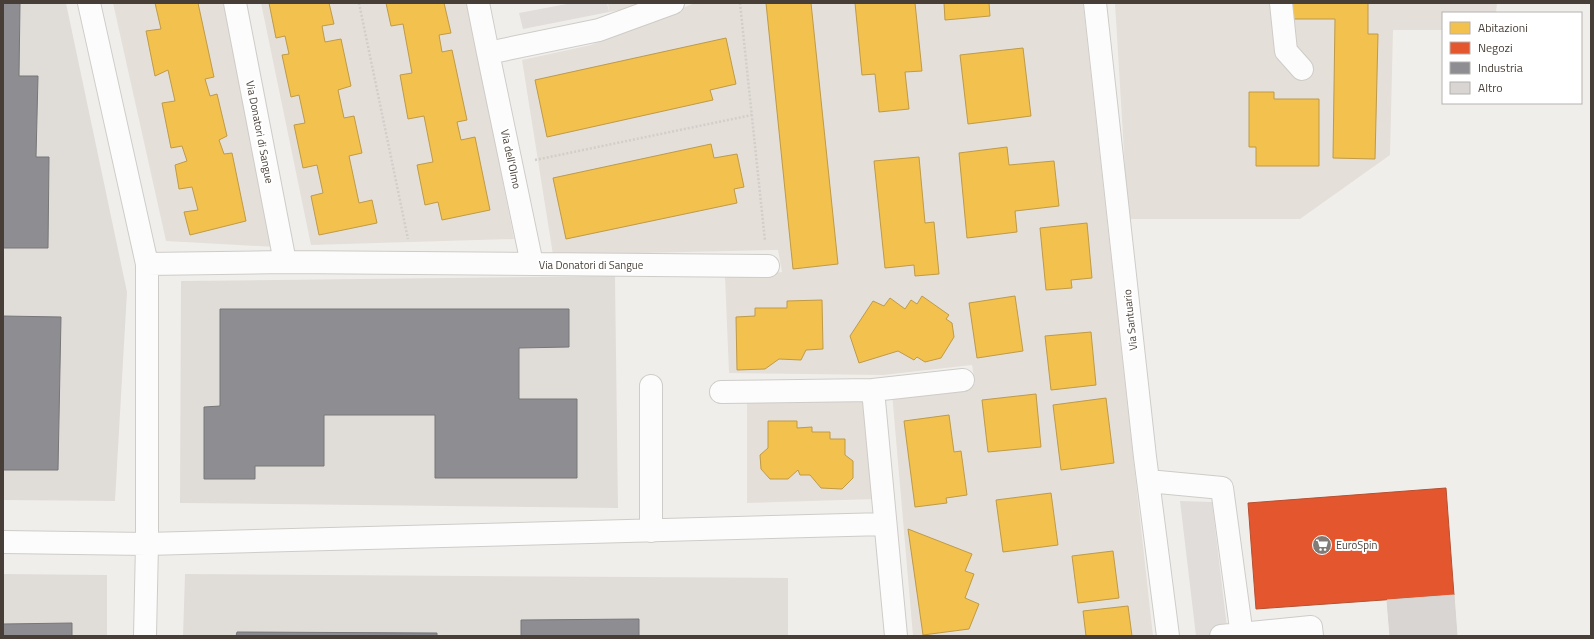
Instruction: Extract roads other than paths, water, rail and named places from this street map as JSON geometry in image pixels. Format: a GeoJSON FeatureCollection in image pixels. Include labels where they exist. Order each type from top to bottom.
{"type":"FeatureCollection","features":[{"type":"Feature","properties":{"kind":"street"},"geometry":{"type":"LineString","coordinates":[[89,3],[147,264],[147,544],[145,636]]}},
{"type":"Feature","properties":{"kind":"street","name":"Via Donatori di Sangue"},"geometry":{"type":"LineString","coordinates":[[235,3],[285,262]]}},
{"type":"Feature","properties":{"kind":"street","name":"Via dell'Olmo"},"geometry":{"type":"LineString","coordinates":[[478,3],[532,264]]}},
{"type":"Feature","properties":{"kind":"street"},"geometry":{"type":"LineString","coordinates":[[488,53],[599,30],[674,3]]}},
{"type":"Feature","properties":{"kind":"street","name":"Via Santuario"},"geometry":{"type":"LineString","coordinates":[[1095,3],[1148,481],[1168,636]]}},
{"type":"Feature","properties":{"kind":"street"},"geometry":{"type":"LineString","coordinates":[[1281,3],[1286,51],[1302,69]]}},
{"type":"Feature","properties":{"kind":"street","name":"Via Donatori di Sangue"},"geometry":{"type":"LineString","coordinates":[[147,264],[285,262],[768,266]]}},
{"type":"Feature","properties":{"kind":"street"},"geometry":{"type":"LineString","coordinates":[[721,392],[873,390],[963,380]]}},
{"type":"Feature","properties":{"kind":"street"},"geometry":{"type":"LineString","coordinates":[[651,386],[651,531]]}},
{"type":"Feature","properties":{"kind":"street"},"geometry":{"type":"LineString","coordinates":[[873,390],[896,636]]}},
{"type":"Feature","properties":{"kind":"street"},"geometry":{"type":"LineString","coordinates":[[1148,481],[1222,488],[1242,636]]}},
{"type":"Feature","properties":{"kind":"street"},"geometry":{"type":"LineString","coordinates":[[3,542],[147,544],[885,524]]}},
{"type":"Feature","properties":{"kind":"street"},"geometry":{"type":"LineString","coordinates":[[1221,636],[1242,636],[1311,628],[1312,636]]}},
{"type":"Feature","properties":{"kind":"place","name":"EuroSpin"},"geometry":{"type":"Point","coordinates":[1322,545]}}]}
